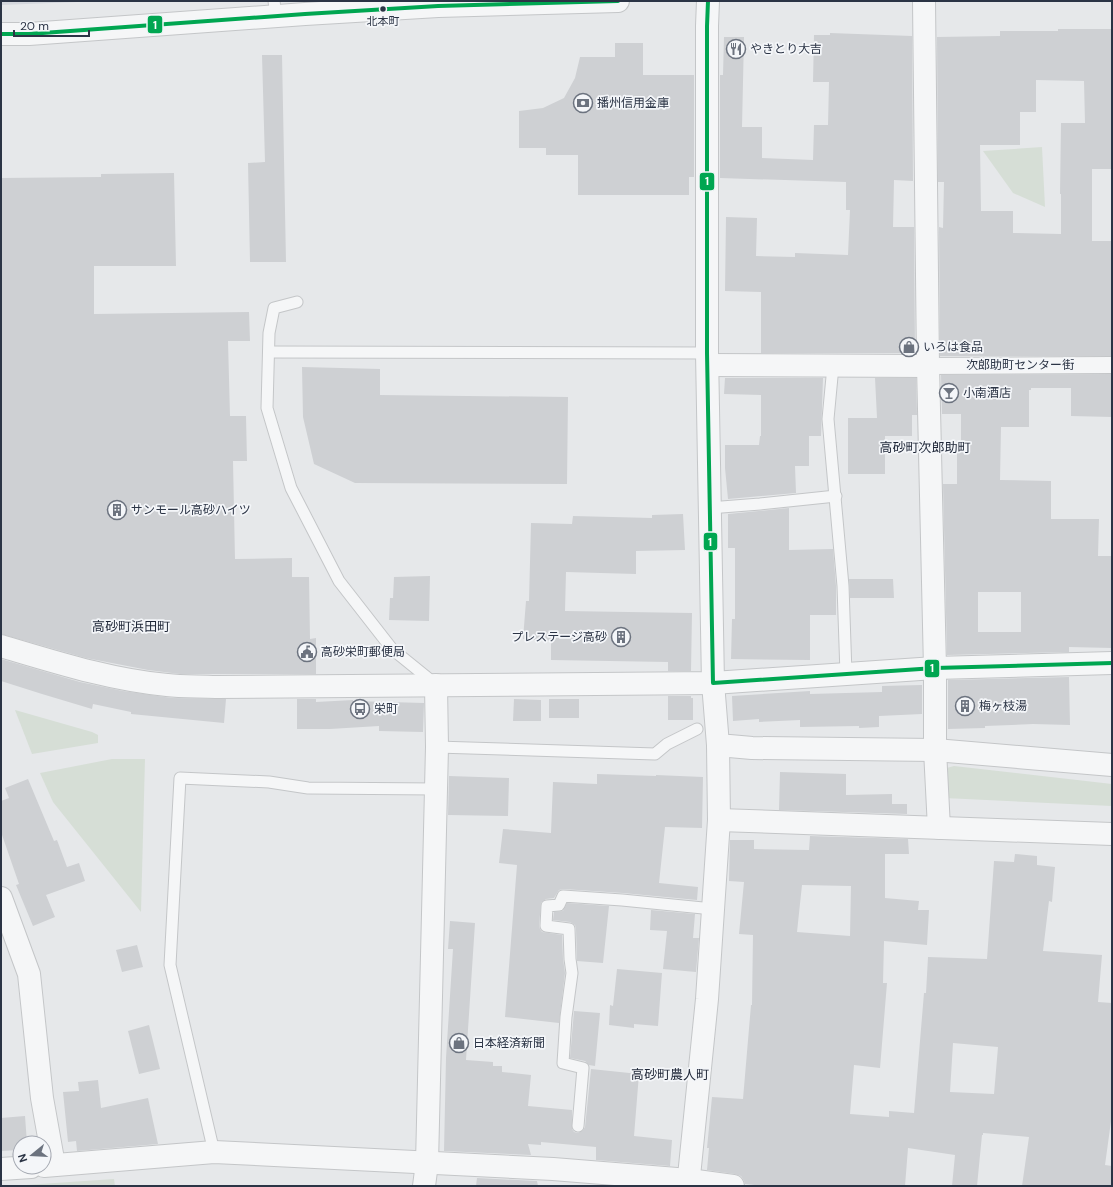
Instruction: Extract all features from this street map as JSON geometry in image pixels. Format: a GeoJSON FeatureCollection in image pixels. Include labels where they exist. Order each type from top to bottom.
{"type":"FeatureCollection","features":[{"type":"Feature","properties":{"kind":"street"},"geometry":{"type":"LineString","coordinates":[[1,34],[29,34],[275,8],[438,6],[618,1]]}},
{"type":"Feature","properties":{"kind":"street"},"geometry":{"type":"LineString","coordinates":[[689,1183],[706,1007],[719,820],[718,745],[713,683],[707,359],[708,1]]}},
{"type":"Feature","properties":{"kind":"street"},"geometry":{"type":"LineString","coordinates":[[924,1],[928,366],[935,668],[935,750],[939,828]]}},
{"type":"Feature","properties":{"kind":"street"},"geometry":{"type":"LineString","coordinates":[[707,359],[833,366],[928,366]]}},
{"type":"Feature","properties":{"kind":"street","name":"次郎助町センター街"},"geometry":{"type":"LineString","coordinates":[[928,366],[1112,365]]}},
{"type":"Feature","properties":{"kind":"street"},"geometry":{"type":"LineString","coordinates":[[1,646],[68,666],[118,678],[168,686],[216,687],[713,683],[935,668],[1112,662]]}},
{"type":"Feature","properties":{"kind":"street"},"geometry":{"type":"LineString","coordinates":[[424,1186],[427,1163],[436,789],[436,685]]}},
{"type":"Feature","properties":{"kind":"street"},"geometry":{"type":"LineString","coordinates":[[718,745],[752,748],[935,750],[1112,765]]}},
{"type":"Feature","properties":{"kind":"street"},"geometry":{"type":"LineString","coordinates":[[719,820],[1112,834]]}},
{"type":"Feature","properties":{"kind":"street"},"geometry":{"type":"LineString","coordinates":[[1,898],[29,974],[46,1135]]}},
{"type":"Feature","properties":{"kind":"street"},"geometry":{"type":"LineString","coordinates":[[52,1166],[214,1152],[427,1163],[552,1178],[733,1186]]}},
{"type":"Feature","properties":{"kind":"street"},"geometry":{"type":"LineString","coordinates":[[1,1169],[12,1168]]}},
{"type":"Feature","properties":{"kind":"lane"},"geometry":{"type":"LineString","coordinates":[[297,302],[274,308],[269,333],[267,408],[291,488],[339,581],[392,649],[436,685]]}},
{"type":"Feature","properties":{"kind":"lane"},"geometry":{"type":"LineString","coordinates":[[269,352],[707,359]]}},
{"type":"Feature","properties":{"kind":"lane"},"geometry":{"type":"LineString","coordinates":[[833,366],[828,419],[843,586],[846,674]]}},
{"type":"Feature","properties":{"kind":"lane"},"geometry":{"type":"LineString","coordinates":[[710,508],[836,496]]}},
{"type":"Feature","properties":{"kind":"lane"},"geometry":{"type":"LineString","coordinates":[[437,747],[655,754],[667,744],[697,729]]}},
{"type":"Feature","properties":{"kind":"lane"},"geometry":{"type":"LineString","coordinates":[[214,1152],[170,965],[180,778],[269,782],[308,788],[436,789]]}},
{"type":"Feature","properties":{"kind":"lane"},"geometry":{"type":"LineString","coordinates":[[578,1126],[583,1068],[563,1063],[566,1017],[572,973],[569,929],[546,926],[547,906],[559,905],[563,896],[713,909]]}},
{"type":"Feature","properties":{"kind":"shaded area"},"geometry":{"type":"Polygon","coordinates":[[[1,1],[103,1],[1,5],[1,1]]]}},
{"type":"Feature","properties":{"kind":"shaded area"},"geometry":{"type":"Polygon","coordinates":[[[1042,147],[1045,207],[1013,193],[983,151],[1042,147]]]}},
{"type":"Feature","properties":{"kind":"shaded area"},"geometry":{"type":"Polygon","coordinates":[[[15,710],[92,732],[98,735],[98,743],[32,754],[15,710]]]}},
{"type":"Feature","properties":{"kind":"shaded area"},"geometry":{"type":"Polygon","coordinates":[[[112,759],[145,759],[141,912],[53,802],[40,773],[112,759]]]}},
{"type":"Feature","properties":{"kind":"shaded area"},"geometry":{"type":"Polygon","coordinates":[[[954,766],[1112,784],[1112,806],[944,798],[943,769],[954,766]]]}},
{"type":"Feature","properties":{"kind":"shaded area"},"geometry":{"type":"Polygon","coordinates":[[[114,1179],[115,1186],[11,1186],[114,1179]]]}},
{"type":"Feature","properties":{"kind":"building"},"geometry":{"type":"Polygon","coordinates":[[[1058,29],[1112,29],[1112,169],[1092,169],[1092,241],[1112,241],[1112,356],[940,356],[939,227],[943,228],[944,182],[938,182],[937,37],[1000,36],[1000,31],[1058,31],[1058,29]],[[1036,80],[1036,112],[1020,112],[1020,145],[980,145],[981,211],[1013,211],[1013,233],[1061,234],[1061,123],[1085,123],[1084,81],[1036,80]]]}},
{"type":"Feature","properties":{"kind":"building"},"geometry":{"type":"Polygon","coordinates":[[[830,33],[912,36],[913,181],[894,180],[893,227],[914,227],[915,353],[761,353],[761,292],[725,291],[726,217],[757,218],[756,256],[795,257],[795,253],[848,255],[850,210],[846,210],[846,182],[720,178],[720,75],[723,75],[724,37],[744,37],[742,127],[762,127],[762,158],[813,160],[814,125],[828,125],[829,82],[813,82],[814,35],[830,35],[830,33]]]}},
{"type":"Feature","properties":{"kind":"building"},"geometry":{"type":"Polygon","coordinates":[[[615,43],[643,43],[643,75],[694,75],[694,177],[689,177],[689,195],[578,195],[578,155],[546,155],[546,148],[519,148],[519,111],[543,108],[564,98],[575,78],[580,57],[615,57],[615,43]]]}},
{"type":"Feature","properties":{"kind":"building"},"geometry":{"type":"Polygon","coordinates":[[[262,55],[282,55],[286,262],[250,262],[248,163],[265,162],[262,55]]]}},
{"type":"Feature","properties":{"kind":"building","name":"サンモール高砂ハイツ"},"geometry":{"type":"Polygon","coordinates":[[[174,173],[176,266],[94,266],[94,314],[249,312],[250,341],[228,341],[230,416],[246,416],[247,461],[233,461],[235,559],[292,558],[292,577],[309,577],[310,639],[316,638],[316,674],[180,674],[148,670],[86,658],[1,634],[1,178],[101,177],[101,174],[174,173]]]}},
{"type":"Feature","properties":{"kind":"building"},"geometry":{"type":"Polygon","coordinates":[[[302,367],[380,369],[380,395],[568,397],[567,484],[355,483],[314,464],[303,417],[302,367]]]}},
{"type":"Feature","properties":{"kind":"building"},"geometry":{"type":"Polygon","coordinates":[[[1112,374],[1112,417],[1071,416],[1071,388],[1031,388],[1031,390],[1029,390],[1029,427],[1001,427],[1000,480],[1051,481],[1051,519],[1099,519],[1098,556],[1112,556],[1112,648],[1069,647],[1069,652],[947,655],[943,484],[957,484],[957,452],[961,452],[961,414],[942,414],[941,375],[1112,374]],[[978,592],[978,632],[1021,632],[1021,592],[978,592]]]}},
{"type":"Feature","properties":{"kind":"building"},"geometry":{"type":"Polygon","coordinates":[[[725,378],[823,378],[821,436],[809,436],[809,466],[795,466],[796,493],[728,499],[725,468],[725,445],[759,445],[761,436],[761,395],[724,394],[725,378]]]}},
{"type":"Feature","properties":{"kind":"building"},"geometry":{"type":"Polygon","coordinates":[[[875,378],[916,378],[917,415],[912,415],[912,436],[885,436],[885,474],[848,474],[848,418],[877,418],[875,378]]]}},
{"type":"Feature","properties":{"kind":"building"},"geometry":{"type":"Polygon","coordinates":[[[789,508],[789,550],[833,549],[836,586],[836,615],[810,615],[810,660],[731,659],[732,619],[735,619],[735,548],[728,548],[728,514],[789,508]]]}},
{"type":"Feature","properties":{"kind":"building"},"geometry":{"type":"Polygon","coordinates":[[[683,514],[685,550],[636,551],[636,574],[566,572],[565,611],[692,613],[691,671],[668,671],[668,662],[551,660],[551,641],[523,639],[526,601],[529,601],[531,523],[572,524],[573,516],[652,518],[652,515],[683,514]]]}},
{"type":"Feature","properties":{"kind":"building"},"geometry":{"type":"Polygon","coordinates":[[[430,576],[429,621],[389,620],[390,598],[393,598],[394,577],[430,576]]]}},
{"type":"Feature","properties":{"kind":"building"},"geometry":{"type":"Polygon","coordinates":[[[849,579],[893,579],[894,598],[850,598],[849,579]]]}},
{"type":"Feature","properties":{"kind":"building"},"geometry":{"type":"Polygon","coordinates":[[[1,659],[80,682],[123,691],[172,698],[226,699],[224,723],[131,714],[131,712],[93,704],[92,709],[1,681],[1,659]]]}},
{"type":"Feature","properties":{"kind":"building"},"geometry":{"type":"Polygon","coordinates":[[[1069,677],[1070,725],[1033,724],[948,729],[948,680],[1069,677]]]}},
{"type":"Feature","properties":{"kind":"building"},"geometry":{"type":"Polygon","coordinates":[[[922,685],[922,714],[879,716],[879,727],[800,727],[800,720],[759,722],[759,719],[733,721],[732,696],[810,691],[810,694],[882,692],[882,686],[922,685]]]}},
{"type":"Feature","properties":{"kind":"building"},"geometry":{"type":"Polygon","coordinates":[[[668,696],[691,696],[691,698],[693,698],[693,720],[668,720],[668,696]]]}},
{"type":"Feature","properties":{"kind":"building"},"geometry":{"type":"Polygon","coordinates":[[[297,699],[316,699],[316,702],[353,700],[424,703],[423,732],[379,731],[379,726],[330,729],[297,729],[297,699]]]}},
{"type":"Feature","properties":{"kind":"building"},"geometry":{"type":"Polygon","coordinates":[[[514,699],[541,700],[541,721],[513,721],[514,699]]]}},
{"type":"Feature","properties":{"kind":"building"},"geometry":{"type":"Polygon","coordinates":[[[549,699],[579,699],[579,718],[549,718],[549,699]]]}},
{"type":"Feature","properties":{"kind":"building"},"geometry":{"type":"Polygon","coordinates":[[[780,772],[846,774],[846,795],[892,794],[892,804],[907,804],[907,814],[779,810],[780,772]]]}},
{"type":"Feature","properties":{"kind":"building"},"geometry":{"type":"Polygon","coordinates":[[[597,774],[703,777],[702,828],[665,827],[659,883],[698,887],[697,900],[623,893],[559,890],[554,898],[546,899],[541,903],[539,926],[542,932],[562,935],[565,973],[559,1023],[505,1017],[517,865],[499,863],[503,829],[551,833],[553,782],[597,784],[597,774]]]}},
{"type":"Feature","properties":{"kind":"building"},"geometry":{"type":"Polygon","coordinates":[[[449,776],[509,778],[508,816],[448,815],[449,776]]]}},
{"type":"Feature","properties":{"kind":"building"},"geometry":{"type":"Polygon","coordinates":[[[28,779],[54,841],[57,840],[67,867],[79,863],[85,881],[46,895],[55,917],[33,926],[16,885],[19,884],[1,832],[1,801],[9,798],[5,788],[28,779]]]}},
{"type":"Feature","properties":{"kind":"building"},"geometry":{"type":"Polygon","coordinates":[[[810,836],[908,839],[909,854],[885,854],[885,898],[919,901],[918,910],[929,910],[927,945],[884,941],[883,983],[887,983],[880,1068],[854,1065],[850,1114],[889,1117],[889,1111],[914,1113],[924,993],[926,993],[928,957],[987,959],[994,861],[1014,862],[1015,854],[1037,856],[1037,865],[1055,867],[1052,902],[1049,901],[1043,951],[1102,955],[1098,1002],[1112,1003],[1112,1114],[1105,1165],[1112,1166],[1112,1186],[1022,1186],[1029,1137],[983,1133],[977,1186],[952,1186],[955,1155],[908,1148],[905,1186],[764,1186],[745,1184],[741,1176],[735,1174],[707,1170],[709,1148],[707,1148],[712,1097],[743,1099],[752,1005],[753,935],[739,934],[744,882],[729,881],[730,840],[754,840],[754,849],[809,850],[810,836]],[[802,885],[797,932],[850,936],[851,886],[802,885]],[[953,1043],[950,1092],[994,1094],[998,1047],[953,1043]]]}},
{"type":"Feature","properties":{"kind":"building"},"geometry":{"type":"Polygon","coordinates":[[[567,903],[609,906],[603,963],[577,961],[575,925],[570,922],[553,920],[554,912],[563,911],[567,903]]]}},
{"type":"Feature","properties":{"kind":"building"},"geometry":{"type":"Polygon","coordinates":[[[651,910],[695,914],[693,938],[699,938],[696,972],[663,969],[667,931],[650,930],[651,910]]]}},
{"type":"Feature","properties":{"kind":"building"},"geometry":{"type":"Polygon","coordinates":[[[450,921],[475,923],[466,1060],[493,1062],[493,1066],[502,1066],[502,1072],[531,1075],[528,1106],[572,1110],[572,1129],[574,1132],[578,1133],[585,1127],[591,1069],[639,1074],[634,1136],[672,1140],[670,1166],[596,1160],[596,1147],[541,1142],[541,1145],[528,1144],[531,1155],[444,1151],[446,1058],[453,949],[448,949],[450,921]]]}},
{"type":"Feature","properties":{"kind":"building"},"geometry":{"type":"Polygon","coordinates":[[[137,945],[143,967],[122,972],[116,950],[137,945]]]}},
{"type":"Feature","properties":{"kind":"building"},"geometry":{"type":"Polygon","coordinates":[[[617,969],[662,973],[658,1026],[634,1024],[634,1028],[609,1025],[610,1005],[613,1006],[617,969]]]}},
{"type":"Feature","properties":{"kind":"building"},"geometry":{"type":"Polygon","coordinates":[[[574,1011],[600,1013],[595,1066],[589,1065],[585,1061],[570,1058],[574,1011]]]}},
{"type":"Feature","properties":{"kind":"building"},"geometry":{"type":"Polygon","coordinates":[[[149,1025],[160,1069],[139,1074],[128,1031],[149,1025]]]}},
{"type":"Feature","properties":{"kind":"building"},"geometry":{"type":"Polygon","coordinates":[[[98,1080],[101,1108],[148,1098],[158,1144],[77,1151],[76,1141],[68,1142],[63,1092],[79,1091],[78,1082],[98,1080]]]}},
{"type":"Feature","properties":{"kind":"building"},"geometry":{"type":"Polygon","coordinates":[[[25,1116],[26,1135],[12,1135],[12,1150],[1,1151],[1,1118],[25,1116]]]}},
{"type":"Feature","properties":{"kind":"building"},"geometry":{"type":"Polygon","coordinates":[[[477,1178],[537,1181],[538,1186],[476,1186],[477,1178]]]}},
{"type":"Feature","properties":{"kind":"transit line","name":"1"},"geometry":{"type":"LineString","coordinates":[[1,34],[29,34],[438,6],[618,1]]}},
{"type":"Feature","properties":{"kind":"transit line","name":"1"},"geometry":{"type":"LineString","coordinates":[[708,1],[707,353],[713,683],[935,668],[1112,663]]}},
{"type":"Feature","properties":{"kind":"place","name":"北本町"},"geometry":{"type":"Point","coordinates":[383,9]}},
{"type":"Feature","properties":{"kind":"place","name":"やきとり大吉"},"geometry":{"type":"Point","coordinates":[736,49]}},
{"type":"Feature","properties":{"kind":"place","name":"播州信用金庫"},"geometry":{"type":"Point","coordinates":[583,103]}},
{"type":"Feature","properties":{"kind":"place","name":"いろは食品"},"geometry":{"type":"Point","coordinates":[909,347]}},
{"type":"Feature","properties":{"kind":"place","name":"小南酒店"},"geometry":{"type":"Point","coordinates":[949,393]}},
{"type":"Feature","properties":{"kind":"place","name":"サンモール高砂ハイツ"},"geometry":{"type":"Point","coordinates":[117,510]}},
{"type":"Feature","properties":{"kind":"place","name":"プレステージ高砂"},"geometry":{"type":"Point","coordinates":[621,637]}},
{"type":"Feature","properties":{"kind":"place","name":"高砂栄町郵便局"},"geometry":{"type":"Point","coordinates":[307,652]}},
{"type":"Feature","properties":{"kind":"place","name":"梅ヶ枝湯"},"geometry":{"type":"Point","coordinates":[965,706]}},
{"type":"Feature","properties":{"kind":"place","name":"栄町"},"geometry":{"type":"Point","coordinates":[360,709]}},
{"type":"Feature","properties":{"kind":"place","name":"日本経済新聞"},"geometry":{"type":"Point","coordinates":[459,1043]}},
{"type":"Feature","properties":{"kind":"district","name":"高砂町次郎助町"},"geometry":{"type":"Point","coordinates":[925,447]}},
{"type":"Feature","properties":{"kind":"district","name":"高砂町浜田町"},"geometry":{"type":"Point","coordinates":[131,626]}},
{"type":"Feature","properties":{"kind":"district","name":"高砂町農人町"},"geometry":{"type":"Point","coordinates":[670,1074]}}]}
